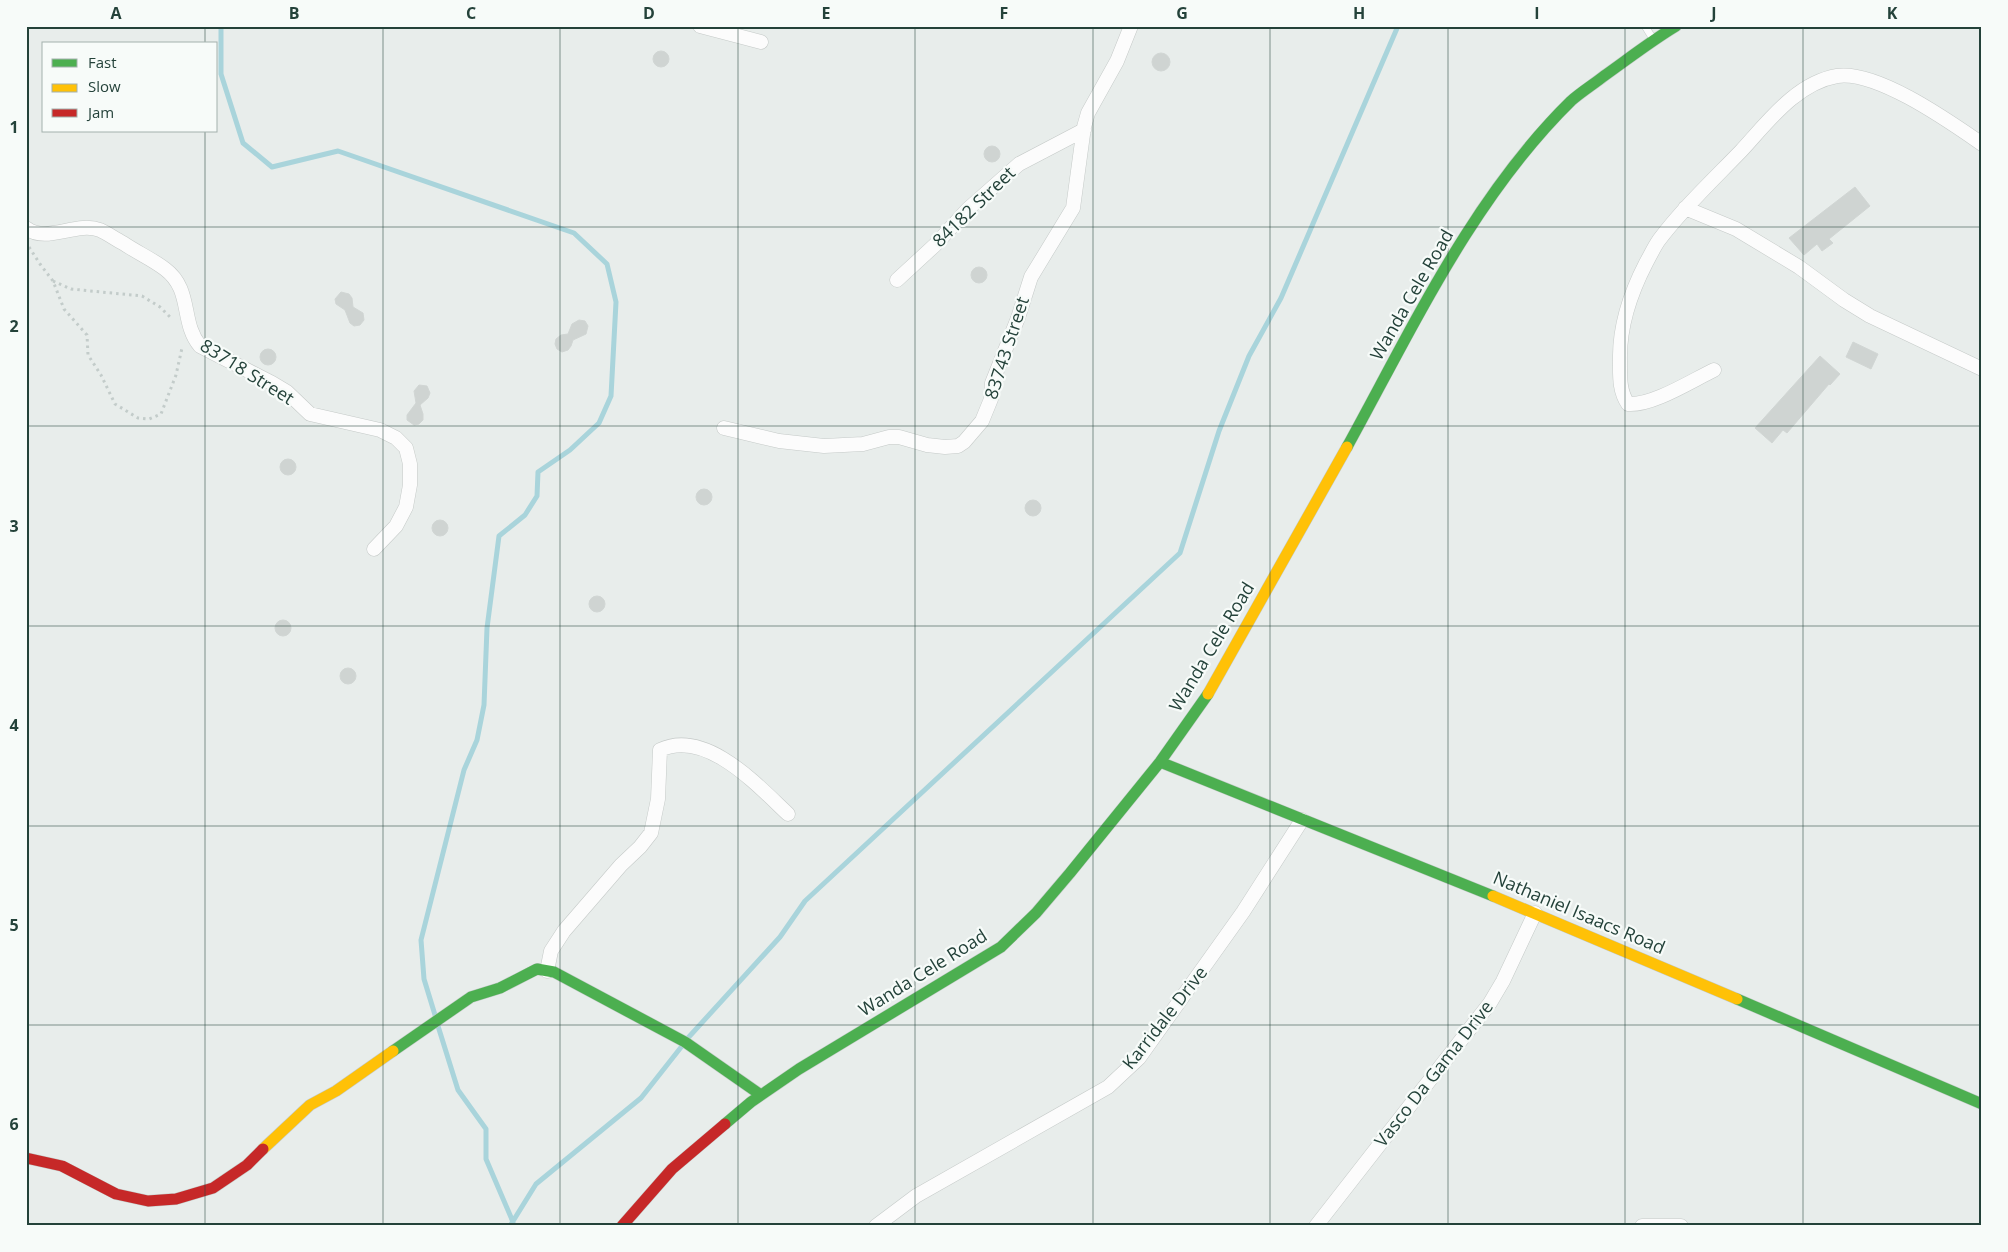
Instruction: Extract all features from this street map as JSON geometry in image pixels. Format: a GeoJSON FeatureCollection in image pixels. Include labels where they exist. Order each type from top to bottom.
{"type":"FeatureCollection","features":[{"type":"Feature","properties":{"kind":"street"},"geometry":{"type":"LineString","coordinates":[[700,26],[761,42]]}},
{"type":"Feature","properties":{"kind":"street","name":"83743 Street"},"geometry":{"type":"LineString","coordinates":[[724,428],[779,441],[824,446],[863,444],[889,437],[899,437],[927,445],[945,447],[958,446],[964,442],[982,421],[991,399],[992,383],[1018,318],[1031,277],[1073,208],[1088,113],[1117,61],[1132,26]]}},
{"type":"Feature","properties":{"kind":"street","name":"Wanda Cele Road"},"geometry":{"type":"LineString","coordinates":[[622,1226],[672,1169],[710,1135],[761,1095],[799,1069],[967,970],[1001,947],[1036,913],[1160,762],[1214,686],[1447,266],[1486,204],[1524,153],[1572,100],[1676,26]]}},
{"type":"Feature","properties":{"kind":"street"},"geometry":{"type":"LineString","coordinates":[[1714,370],[1650,401],[1638,405],[1628,404],[1623,397],[1620,383],[1620,348],[1625,314],[1633,289],[1657,242],[1685,208],[1785,105],[1807,87],[1825,79],[1839,76],[1856,77],[1887,86],[1938,114],[1982,144]]}},
{"type":"Feature","properties":{"kind":"street","name":"84182 Street"},"geometry":{"type":"LineString","coordinates":[[897,280],[935,245],[968,208],[1019,164],[1084,130]]}},
{"type":"Feature","properties":{"kind":"street"},"geometry":{"type":"LineString","coordinates":[[1685,208],[1736,229],[1799,267],[1844,300],[1870,316],[1982,369]]}},
{"type":"Feature","properties":{"kind":"street","name":"83718 Street"},"geometry":{"type":"LineString","coordinates":[[26,228],[33,233],[49,234],[81,227],[100,230],[165,268],[178,280],[183,291],[192,337],[200,346],[287,392],[310,414],[322,418],[348,421],[380,430],[396,438],[406,448],[410,464],[410,485],[406,507],[396,526],[374,549]]}},
{"type":"Feature","properties":{"kind":"street"},"geometry":{"type":"LineString","coordinates":[[547,971],[551,951],[564,931],[651,833],[658,798],[660,750],[669,745],[705,749],[729,762],[788,814]]}},
{"type":"Feature","properties":{"kind":"street","name":"Nathaniel Isaacs Road"},"geometry":{"type":"LineString","coordinates":[[1160,762],[1535,913],[1982,1104]]}},
{"type":"Feature","properties":{"kind":"street","name":"Karridale Drive"},"geometry":{"type":"LineString","coordinates":[[876,1226],[916,1196],[1108,1087],[1139,1058],[1243,912],[1302,820]]}},
{"type":"Feature","properties":{"kind":"street","name":"Vasco Da Gama Drive"},"geometry":{"type":"LineString","coordinates":[[1316,1226],[1490,1003],[1503,981],[1535,913]]}},
{"type":"Feature","properties":{"kind":"street"},"geometry":{"type":"LineString","coordinates":[[26,1158],[62,1166],[116,1194],[148,1201],[176,1199],[213,1188],[246,1165],[310,1105],[336,1091],[471,997],[500,988],[536,969],[554,972],[685,1042],[761,1095]]}},
{"type":"Feature","properties":{"kind":"street"},"geometry":{"type":"LineString","coordinates":[[1642,1226],[1681,1226]]}},
{"type":"Feature","properties":{"kind":"lane"},"geometry":{"type":"LineString","coordinates":[[1645,26],[1654,40]]}},
{"type":"Feature","properties":{"kind":"path"},"geometry":{"type":"LineString","coordinates":[[26,242],[53,281],[64,309],[86,335],[88,355],[101,375],[115,404],[127,413],[138,418],[149,419],[161,414],[176,375],[183,343]]}},
{"type":"Feature","properties":{"kind":"path"},"geometry":{"type":"LineString","coordinates":[[53,281],[70,289],[142,296],[160,307],[176,324]]}},
{"type":"Feature","properties":{"kind":"building"},"geometry":{"type":"Polygon","coordinates":[[[658,51],[664,51],[669,56],[667,65],[658,67],[653,62],[653,56],[658,51]]]}},
{"type":"Feature","properties":{"kind":"building"},"geometry":{"type":"Polygon","coordinates":[[[1161,53],[1167,56],[1170,62],[1167,68],[1161,71],[1155,68],[1152,62],[1155,56],[1161,53]]]}},
{"type":"Feature","properties":{"kind":"building"},"geometry":{"type":"Polygon","coordinates":[[[989,146],[995,146],[1000,151],[998,160],[989,162],[984,157],[984,151],[989,146]]]}},
{"type":"Feature","properties":{"kind":"building"},"geometry":{"type":"Polygon","coordinates":[[[1855,187],[1870,206],[1829,239],[1833,243],[1822,251],[1817,244],[1804,255],[1789,238],[1855,187]]]}},
{"type":"Feature","properties":{"kind":"building"},"geometry":{"type":"Polygon","coordinates":[[[976,267],[982,267],[987,272],[985,281],[976,283],[971,278],[971,272],[976,267]]]}},
{"type":"Feature","properties":{"kind":"building"},"geometry":{"type":"Polygon","coordinates":[[[341,292],[349,294],[352,298],[353,307],[363,313],[364,320],[360,325],[354,326],[350,323],[345,310],[336,304],[335,299],[341,292]]]}},
{"type":"Feature","properties":{"kind":"building"},"geometry":{"type":"Polygon","coordinates":[[[579,320],[585,321],[588,326],[586,334],[573,340],[568,350],[562,352],[557,349],[556,339],[561,335],[568,334],[572,324],[579,320]]]}},
{"type":"Feature","properties":{"kind":"building"},"geometry":{"type":"Polygon","coordinates":[[[1853,342],[1878,354],[1871,369],[1846,357],[1853,342]]]}},
{"type":"Feature","properties":{"kind":"building"},"geometry":{"type":"Polygon","coordinates":[[[265,349],[271,349],[276,354],[274,363],[265,365],[260,360],[260,354],[265,349]]]}},
{"type":"Feature","properties":{"kind":"building"},"geometry":{"type":"Polygon","coordinates":[[[1820,356],[1840,374],[1829,384],[1787,433],[1783,430],[1772,443],[1755,428],[1820,356]]]}},
{"type":"Feature","properties":{"kind":"building"},"geometry":{"type":"Polygon","coordinates":[[[419,385],[427,386],[430,393],[428,398],[420,405],[423,420],[419,424],[414,425],[407,420],[407,415],[416,403],[414,391],[419,385]]]}},
{"type":"Feature","properties":{"kind":"building"},"geometry":{"type":"Polygon","coordinates":[[[285,459],[291,459],[296,464],[294,473],[285,475],[280,470],[280,464],[285,459]]]}},
{"type":"Feature","properties":{"kind":"building"},"geometry":{"type":"Polygon","coordinates":[[[701,489],[707,489],[712,494],[710,503],[701,505],[696,500],[696,494],[701,489]]]}},
{"type":"Feature","properties":{"kind":"building"},"geometry":{"type":"Polygon","coordinates":[[[1030,500],[1036,500],[1041,505],[1039,514],[1030,516],[1025,511],[1025,505],[1030,500]]]}},
{"type":"Feature","properties":{"kind":"building"},"geometry":{"type":"Polygon","coordinates":[[[437,520],[443,520],[448,525],[446,534],[437,536],[432,531],[432,525],[437,520]]]}},
{"type":"Feature","properties":{"kind":"building"},"geometry":{"type":"Polygon","coordinates":[[[594,596],[600,596],[605,601],[603,610],[594,612],[589,607],[589,601],[594,596]]]}},
{"type":"Feature","properties":{"kind":"building"},"geometry":{"type":"Polygon","coordinates":[[[280,620],[286,620],[291,625],[289,634],[280,636],[275,631],[275,625],[280,620]]]}},
{"type":"Feature","properties":{"kind":"building"},"geometry":{"type":"Polygon","coordinates":[[[345,668],[351,668],[356,673],[354,682],[345,684],[340,679],[340,673],[345,668]]]}},
{"type":"Feature","properties":{"kind":"waterway"},"geometry":{"type":"LineString","coordinates":[[221,26],[221,74],[243,143],[272,167],[338,151],[574,233],[607,264],[616,302],[611,396],[599,423],[570,450],[538,472],[537,496],[525,515],[499,536],[487,628],[484,705],[477,740],[464,770],[421,940],[424,979],[435,1015]]}},
{"type":"Feature","properties":{"kind":"waterway"},"geometry":{"type":"LineString","coordinates":[[687,1039],[780,937],[805,901],[1180,553],[1219,431],[1249,356],[1281,298],[1398,26]]}},
{"type":"Feature","properties":{"kind":"waterway"},"geometry":{"type":"LineString","coordinates":[[438,1026],[458,1090],[486,1129],[486,1159],[513,1222]]}},
{"type":"Feature","properties":{"kind":"waterway"},"geometry":{"type":"LineString","coordinates":[[510,1226],[536,1184],[641,1098],[682,1046]]}},
{"type":"Feature","properties":{"kind":"traffic: fast"},"geometry":{"type":"LineString","coordinates":[[1347,447],[1447,266],[1474,222],[1504,179],[1536,139],[1571,101],[1676,26]]}},
{"type":"Feature","properties":{"kind":"traffic: fast"},"geometry":{"type":"LineString","coordinates":[[725,1124],[751,1102],[799,1069],[1001,947],[1036,913],[1070,873],[1160,762],[1208,694]]}},
{"type":"Feature","properties":{"kind":"traffic: fast"},"geometry":{"type":"LineString","coordinates":[[1160,762],[1493,896]]}},
{"type":"Feature","properties":{"kind":"traffic: fast"},"geometry":{"type":"LineString","coordinates":[[393,1051],[471,997],[500,988],[537,969],[554,972],[685,1042],[761,1095]]}},
{"type":"Feature","properties":{"kind":"traffic: fast"},"geometry":{"type":"LineString","coordinates":[[1737,999],[1982,1104]]}},
{"type":"Feature","properties":{"kind":"traffic: slow"},"geometry":{"type":"LineString","coordinates":[[1208,694],[1347,447]]}},
{"type":"Feature","properties":{"kind":"traffic: slow"},"geometry":{"type":"LineString","coordinates":[[1493,896],[1737,999]]}},
{"type":"Feature","properties":{"kind":"traffic: slow"},"geometry":{"type":"LineString","coordinates":[[263,1149],[310,1105],[336,1091],[393,1051]]}},
{"type":"Feature","properties":{"kind":"traffic: jam"},"geometry":{"type":"LineString","coordinates":[[622,1226],[672,1169],[725,1124]]}},
{"type":"Feature","properties":{"kind":"traffic: jam"},"geometry":{"type":"LineString","coordinates":[[26,1158],[62,1166],[116,1194],[148,1201],[176,1199],[213,1188],[247,1165],[263,1149]]}}]}
